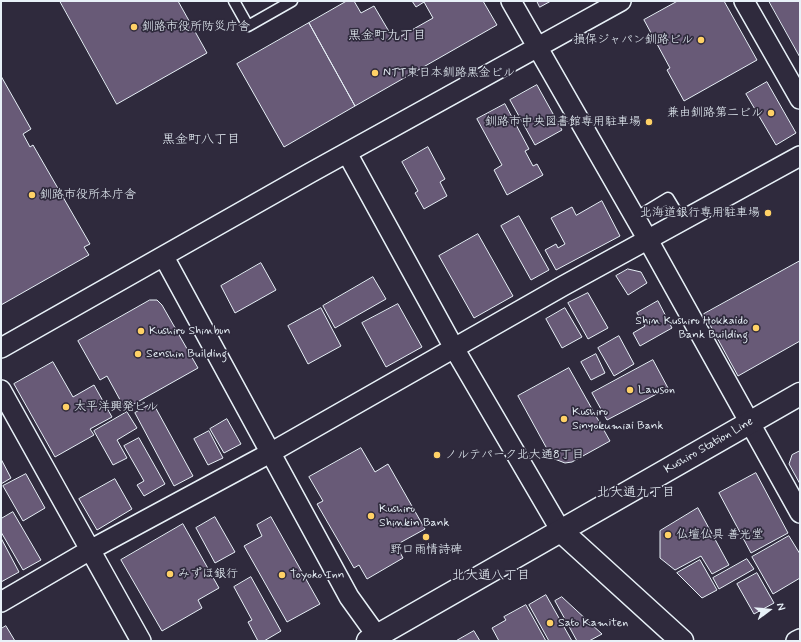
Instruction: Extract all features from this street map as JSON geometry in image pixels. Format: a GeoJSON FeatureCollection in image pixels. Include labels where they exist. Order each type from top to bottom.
{"type":"FeatureCollection","features":[{"type":"Feature","properties":{"kind":"main road","name":"Kushiro Station Line"},"geometry":{"type":"LineString","coordinates":[[372,638],[800,394]]}},
{"type":"Feature","properties":{"kind":"main road"},"geometry":{"type":"LineString","coordinates":[[561,531],[682,641]]}},
{"type":"Feature","properties":{"kind":"street"},"geometry":{"type":"LineString","coordinates":[[511,1],[648,240],[800,513]]}},
{"type":"Feature","properties":{"kind":"street"},"geometry":{"type":"LineString","coordinates":[[1,348],[346,153],[621,1]]}},
{"type":"Feature","properties":{"kind":"street"},"geometry":{"type":"LineString","coordinates":[[744,1],[800,99]]}},
{"type":"Feature","properties":{"kind":"street"},"geometry":{"type":"LineString","coordinates":[[346,153],[454,348],[561,531]]}},
{"type":"Feature","properties":{"kind":"street"},"geometry":{"type":"LineString","coordinates":[[1,602],[90,550],[270,453],[454,348],[800,156]]}},
{"type":"Feature","properties":{"kind":"street"},"geometry":{"type":"LineString","coordinates":[[164,257],[372,638]]}},
{"type":"Feature","properties":{"kind":"street"},"geometry":{"type":"LineString","coordinates":[[1,390],[141,641]]}},
{"type":"Feature","properties":{"kind":"street"},"geometry":{"type":"LineString","coordinates":[[796,641],[800,639]]}},
{"type":"Feature","properties":{"kind":"lane"},"geometry":{"type":"LineString","coordinates":[[234,1],[248,26],[292,1]]}},
{"type":"Feature","properties":{"kind":"lane"},"geometry":{"type":"LineString","coordinates":[[635,218],[668,198],[682,221]]}},
{"type":"Feature","properties":{"kind":"building","name":"釧路市役所防災庁舎"},"geometry":{"type":"Polygon","coordinates":[[[60,1],[178,1],[207,53],[117,104],[60,1]]]}},
{"type":"Feature","properties":{"kind":"building","name":"NTT東日本釧路黒金ビル"},"geometry":{"type":"Polygon","coordinates":[[[347,1],[354,1],[361,13],[374,6],[394,40],[433,18],[424,2],[416,7],[412,1],[483,1],[497,25],[355,106],[309,23],[347,1]]]}},
{"type":"Feature","properties":{"kind":"building"},"geometry":{"type":"Polygon","coordinates":[[[537,1],[551,1],[540,7],[537,1]]]}},
{"type":"Feature","properties":{"kind":"building","name":"損保ジャパン釧路ビル"},"geometry":{"type":"Polygon","coordinates":[[[678,1],[724,1],[757,60],[684,101],[667,70],[670,68],[644,20],[678,1]]]}},
{"type":"Feature","properties":{"kind":"building"},"geometry":{"type":"Polygon","coordinates":[[[769,1],[800,1],[800,57],[769,1]]]}},
{"type":"Feature","properties":{"kind":"building"},"geometry":{"type":"Polygon","coordinates":[[[309,23],[355,106],[284,147],[237,64],[309,23]]]}},
{"type":"Feature","properties":{"kind":"building","name":"釧路市役所本庁舎"},"geometry":{"type":"Polygon","coordinates":[[[1,76],[31,129],[23,134],[30,147],[33,145],[90,244],[84,247],[89,255],[1,305],[1,76]]]}},
{"type":"Feature","properties":{"kind":"building","name":"兼由釧路第二ビル"},"geometry":{"type":"Polygon","coordinates":[[[767,82],[796,133],[776,145],[746,94],[767,82]]]}},
{"type":"Feature","properties":{"kind":"building"},"geometry":{"type":"Polygon","coordinates":[[[537,85],[562,130],[535,145],[510,100],[537,85]]]}},
{"type":"Feature","properties":{"kind":"building"},"geometry":{"type":"Polygon","coordinates":[[[505,104],[529,149],[525,151],[533,166],[537,164],[543,175],[507,195],[494,170],[502,165],[477,119],[505,104]]]}},
{"type":"Feature","properties":{"kind":"building"},"geometry":{"type":"Polygon","coordinates":[[[428,147],[445,179],[440,182],[447,196],[424,209],[415,193],[418,191],[402,162],[428,147]]]}},
{"type":"Feature","properties":{"kind":"building"},"geometry":{"type":"Polygon","coordinates":[[[602,201],[620,236],[556,270],[545,250],[556,244],[558,248],[565,244],[551,218],[572,207],[576,215],[602,201]]]}},
{"type":"Feature","properties":{"kind":"building"},"geometry":{"type":"Polygon","coordinates":[[[519,216],[549,270],[531,280],[501,226],[519,216]]]}},
{"type":"Feature","properties":{"kind":"building"},"geometry":{"type":"Polygon","coordinates":[[[478,234],[513,296],[474,318],[439,256],[478,234]]]}},
{"type":"Feature","properties":{"kind":"building","name":"Shin Kushiro Hokkaido Bank Building"},"geometry":{"type":"Polygon","coordinates":[[[800,261],[800,341],[738,376],[704,314],[800,261]]]}},
{"type":"Feature","properties":{"kind":"building"},"geometry":{"type":"Polygon","coordinates":[[[261,263],[276,290],[235,313],[221,286],[261,263]]]}},
{"type":"Feature","properties":{"kind":"building"},"geometry":{"type":"Polygon","coordinates":[[[628,269],[641,272],[647,283],[628,295],[616,276],[628,269]]]}},
{"type":"Feature","properties":{"kind":"building"},"geometry":{"type":"Polygon","coordinates":[[[373,277],[386,299],[335,328],[323,306],[373,277]]]}},
{"type":"Feature","properties":{"kind":"building"},"geometry":{"type":"Polygon","coordinates":[[[588,293],[608,328],[588,339],[568,303],[588,293]]]}},
{"type":"Feature","properties":{"kind":"building","name":"Senshin Building"},"geometry":{"type":"Polygon","coordinates":[[[150,300],[157,300],[162,305],[198,368],[125,409],[107,376],[100,380],[78,341],[150,300]]]}},
{"type":"Feature","properties":{"kind":"building"},"geometry":{"type":"Polygon","coordinates":[[[658,301],[672,328],[640,346],[633,333],[645,326],[637,313],[658,301]]]}},
{"type":"Feature","properties":{"kind":"building"},"geometry":{"type":"Polygon","coordinates":[[[398,304],[422,347],[386,367],[362,323],[398,304]]]}},
{"type":"Feature","properties":{"kind":"building"},"geometry":{"type":"Polygon","coordinates":[[[321,308],[341,346],[308,364],[288,326],[321,308]]]}},
{"type":"Feature","properties":{"kind":"building"},"geometry":{"type":"Polygon","coordinates":[[[565,308],[582,337],[562,348],[546,319],[565,308]]]}},
{"type":"Feature","properties":{"kind":"building"},"geometry":{"type":"Polygon","coordinates":[[[619,336],[634,364],[614,376],[598,348],[619,336]]]}},
{"type":"Feature","properties":{"kind":"building"},"geometry":{"type":"Polygon","coordinates":[[[596,354],[605,373],[591,380],[581,362],[596,354]]]}},
{"type":"Feature","properties":{"kind":"building","name":"Lawson"},"geometry":{"type":"Polygon","coordinates":[[[653,360],[668,388],[607,420],[592,393],[653,360]]]}},
{"type":"Feature","properties":{"kind":"building","name":"太平洋興発ビル"},"geometry":{"type":"Polygon","coordinates":[[[53,362],[73,397],[94,385],[112,417],[90,429],[94,435],[55,457],[14,384],[53,362]]]}},
{"type":"Feature","properties":{"kind":"building","name":"Kushiro Sinyokumiai Bank"},"geometry":{"type":"Polygon","coordinates":[[[569,368],[610,441],[572,462],[565,463],[552,458],[518,396],[569,368]]]}},
{"type":"Feature","properties":{"kind":"building"},"geometry":{"type":"Polygon","coordinates":[[[153,403],[193,476],[174,486],[135,413],[153,403]]]}},
{"type":"Feature","properties":{"kind":"building"},"geometry":{"type":"Polygon","coordinates":[[[127,412],[137,428],[117,440],[127,458],[113,465],[94,431],[127,412]]]}},
{"type":"Feature","properties":{"kind":"building"},"geometry":{"type":"Polygon","coordinates":[[[227,419],[241,444],[224,453],[210,429],[227,419]]]}},
{"type":"Feature","properties":{"kind":"building"},"geometry":{"type":"Polygon","coordinates":[[[209,431],[223,458],[208,465],[194,439],[209,431]]]}},
{"type":"Feature","properties":{"kind":"building"},"geometry":{"type":"Polygon","coordinates":[[[139,438],[165,484],[144,496],[137,485],[144,481],[124,446],[139,438]]]}},
{"type":"Feature","properties":{"kind":"building","name":"Kushiro Shinkin Bank"},"geometry":{"type":"Polygon","coordinates":[[[361,448],[375,472],[388,464],[425,529],[396,545],[403,558],[367,579],[359,565],[354,568],[317,504],[323,501],[309,477],[361,448]]]}},
{"type":"Feature","properties":{"kind":"building"},"geometry":{"type":"Polygon","coordinates":[[[800,451],[800,484],[789,464],[792,455],[800,451]]]}},
{"type":"Feature","properties":{"kind":"building"},"geometry":{"type":"Polygon","coordinates":[[[1,459],[11,478],[1,484],[1,459]]]}},
{"type":"Feature","properties":{"kind":"building"},"geometry":{"type":"Polygon","coordinates":[[[756,473],[788,533],[751,553],[719,493],[756,473]]]}},
{"type":"Feature","properties":{"kind":"building"},"geometry":{"type":"Polygon","coordinates":[[[26,474],[45,508],[23,521],[3,486],[26,474]]]}},
{"type":"Feature","properties":{"kind":"building"},"geometry":{"type":"Polygon","coordinates":[[[115,479],[132,509],[97,530],[79,499],[115,479]]]}},
{"type":"Feature","properties":{"kind":"building"},"geometry":{"type":"Polygon","coordinates":[[[698,508],[729,565],[712,574],[701,556],[675,570],[660,558],[660,531],[698,508]]]}},
{"type":"Feature","properties":{"kind":"building"},"geometry":{"type":"Polygon","coordinates":[[[13,512],[41,560],[23,570],[1,532],[1,519],[13,512]]]}},
{"type":"Feature","properties":{"kind":"building"},"geometry":{"type":"Polygon","coordinates":[[[215,517],[235,552],[215,563],[196,528],[215,517]]]}},
{"type":"Feature","properties":{"kind":"building","name":"Toyoko Inn"},"geometry":{"type":"Polygon","coordinates":[[[271,517],[320,604],[287,622],[244,546],[262,536],[257,525],[271,517]]]}},
{"type":"Feature","properties":{"kind":"building","name":"みずほ銀行"},"geometry":{"type":"Polygon","coordinates":[[[183,524],[219,588],[198,600],[202,608],[162,631],[121,560],[183,524]]]}},
{"type":"Feature","properties":{"kind":"building"},"geometry":{"type":"Polygon","coordinates":[[[789,536],[800,554],[800,578],[773,594],[752,557],[789,536]]]}},
{"type":"Feature","properties":{"kind":"building"},"geometry":{"type":"Polygon","coordinates":[[[1,538],[19,572],[1,582],[1,538]]]}},
{"type":"Feature","properties":{"kind":"building"},"geometry":{"type":"Polygon","coordinates":[[[747,559],[754,569],[719,589],[713,578],[747,559]]]}},
{"type":"Feature","properties":{"kind":"building"},"geometry":{"type":"Polygon","coordinates":[[[700,560],[717,590],[702,598],[677,573],[700,560]]]}},
{"type":"Feature","properties":{"kind":"building"},"geometry":{"type":"Polygon","coordinates":[[[757,573],[774,603],[754,614],[737,584],[757,573]]]}},
{"type":"Feature","properties":{"kind":"building"},"geometry":{"type":"Polygon","coordinates":[[[251,577],[281,631],[264,641],[258,641],[248,622],[252,620],[234,587],[251,577]]]}},
{"type":"Feature","properties":{"kind":"building","name":"Sato Kamiten"},"geometry":{"type":"Polygon","coordinates":[[[546,595],[572,641],[549,641],[529,605],[546,595]]]}},
{"type":"Feature","properties":{"kind":"building"},"geometry":{"type":"Polygon","coordinates":[[[562,597],[602,634],[589,641],[577,641],[555,601],[562,597]]]}},
{"type":"Feature","properties":{"kind":"building"},"geometry":{"type":"Polygon","coordinates":[[[526,605],[546,641],[499,641],[492,628],[506,620],[504,617],[526,605]]]}},
{"type":"Feature","properties":{"kind":"building"},"geometry":{"type":"Polygon","coordinates":[[[6,626],[15,641],[1,641],[1,629],[6,626]]]}},
{"type":"Feature","properties":{"kind":"building"},"geometry":{"type":"Polygon","coordinates":[[[474,631],[480,641],[456,641],[474,631]]]}},
{"type":"Feature","properties":{"kind":"place","name":"釧路市役所防災庁舎"},"geometry":{"type":"Point","coordinates":[134,27]}},
{"type":"Feature","properties":{"kind":"place","name":"損保ジャパン釧路ビル"},"geometry":{"type":"Point","coordinates":[701,40]}},
{"type":"Feature","properties":{"kind":"place","name":"NTT東日本釧路黒金ビル"},"geometry":{"type":"Point","coordinates":[375,73]}},
{"type":"Feature","properties":{"kind":"place","name":"兼由釧路第二ビル"},"geometry":{"type":"Point","coordinates":[771,113]}},
{"type":"Feature","properties":{"kind":"place","name":"釧路市中央図書館専用駐車場"},"geometry":{"type":"Point","coordinates":[649,122]}},
{"type":"Feature","properties":{"kind":"place","name":"釧路市役所本庁舎"},"geometry":{"type":"Point","coordinates":[32,195]}},
{"type":"Feature","properties":{"kind":"place","name":"北海道銀行専用駐車場"},"geometry":{"type":"Point","coordinates":[768,213]}},
{"type":"Feature","properties":{"kind":"place","name":"Shin Kushiro Hokkaido Bank Building"},"geometry":{"type":"Point","coordinates":[756,328]}},
{"type":"Feature","properties":{"kind":"place","name":"Kushiro Shinbun"},"geometry":{"type":"Point","coordinates":[141,331]}},
{"type":"Feature","properties":{"kind":"place","name":"Senshin Building"},"geometry":{"type":"Point","coordinates":[138,354]}},
{"type":"Feature","properties":{"kind":"place","name":"Lawson"},"geometry":{"type":"Point","coordinates":[630,390]}},
{"type":"Feature","properties":{"kind":"place","name":"太平洋興発ビル"},"geometry":{"type":"Point","coordinates":[66,407]}},
{"type":"Feature","properties":{"kind":"place","name":"Kushiro Sinyokumiai Bank"},"geometry":{"type":"Point","coordinates":[564,419]}},
{"type":"Feature","properties":{"kind":"place","name":"ノルテパーク北大通8丁目"},"geometry":{"type":"Point","coordinates":[437,455]}},
{"type":"Feature","properties":{"kind":"place","name":"Kushiro Shinkin Bank"},"geometry":{"type":"Point","coordinates":[371,516]}},
{"type":"Feature","properties":{"kind":"place","name":"仏壇仏具 善光堂"},"geometry":{"type":"Point","coordinates":[668,535]}},
{"type":"Feature","properties":{"kind":"place","name":"野口雨情詩碑"},"geometry":{"type":"Point","coordinates":[426,537]}},
{"type":"Feature","properties":{"kind":"place","name":"みずほ銀行"},"geometry":{"type":"Point","coordinates":[170,574]}},
{"type":"Feature","properties":{"kind":"place","name":"Toyoko Inn"},"geometry":{"type":"Point","coordinates":[282,575]}},
{"type":"Feature","properties":{"kind":"place","name":"Sato Kamiten"},"geometry":{"type":"Point","coordinates":[550,623]}},
{"type":"Feature","properties":{"kind":"district","name":"黒金町九丁目"},"geometry":{"type":"Point","coordinates":[387,36]}},
{"type":"Feature","properties":{"kind":"district","name":"黒金町八丁目"},"geometry":{"type":"Point","coordinates":[201,140]}},
{"type":"Feature","properties":{"kind":"district","name":"北大通九丁目"},"geometry":{"type":"Point","coordinates":[636,493]}},
{"type":"Feature","properties":{"kind":"district","name":"北大通八丁目"},"geometry":{"type":"Point","coordinates":[491,576]}}]}
